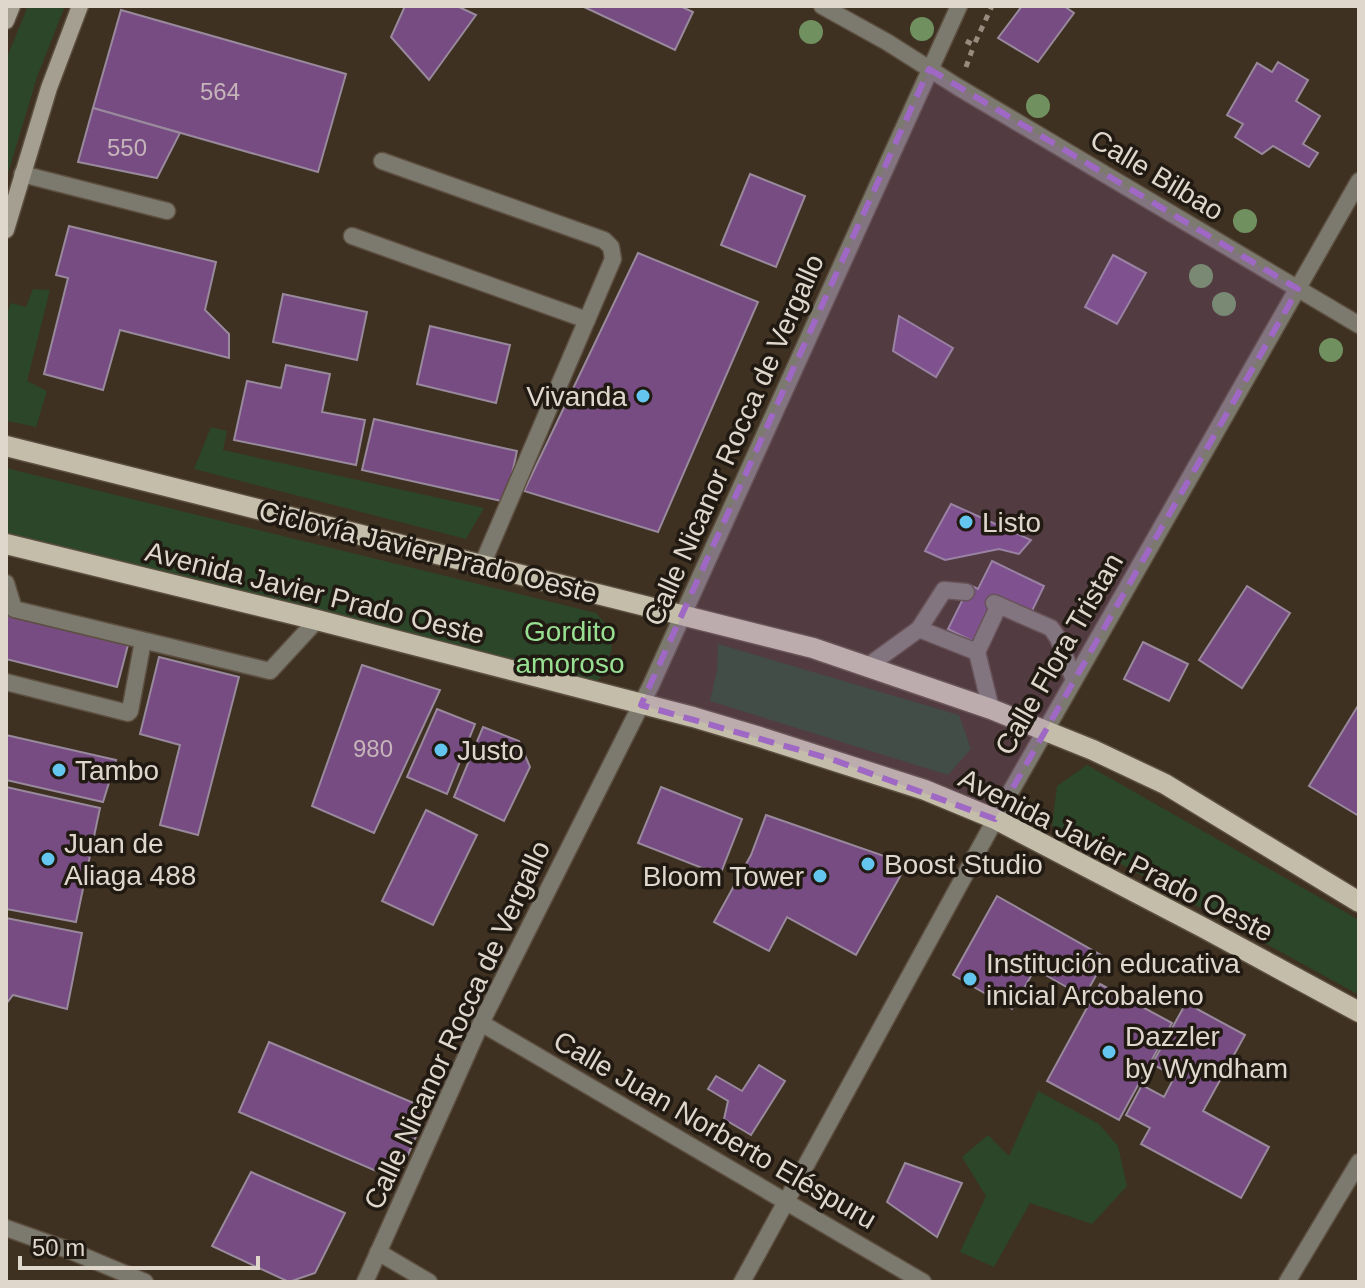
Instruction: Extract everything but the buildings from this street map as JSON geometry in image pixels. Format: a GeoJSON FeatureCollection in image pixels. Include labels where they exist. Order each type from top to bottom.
{"type":"FeatureCollection","features":[{"type":"Feature","properties":{"kind":"main road"},"geometry":{"type":"LineString","coordinates":[[6,21],[12,6]]}},
{"type":"Feature","properties":{"kind":"main road"},"geometry":{"type":"LineString","coordinates":[[6,230],[49,88],[80,6]]}},
{"type":"Feature","properties":{"kind":"main road"},"geometry":{"type":"LineString","coordinates":[[6,446],[800,644],[868,666],[991,709],[1093,750],[1165,784],[1359,902]]}},
{"type":"Feature","properties":{"kind":"main road","name":"Avenida Javier Prado Oeste"},"geometry":{"type":"LineString","coordinates":[[6,544],[693,717],[925,790],[995,819],[1359,1012]]}},
{"type":"Feature","properties":{"kind":"street","name":"Calle Bilbao"},"geometry":{"type":"LineString","coordinates":[[822,6],[1359,325]]}},
{"type":"Feature","properties":{"kind":"street","name":"Calle Nicanor Rocca de Vergallo"},"geometry":{"type":"LineString","coordinates":[[365,1282],[481,1023],[641,705],[959,6]]}},
{"type":"Feature","properties":{"kind":"street"},"geometry":{"type":"LineString","coordinates":[[382,161],[604,240],[611,247],[613,259],[482,565]]}},
{"type":"Feature","properties":{"kind":"street"},"geometry":{"type":"LineString","coordinates":[[22,174],[167,211]]}},
{"type":"Feature","properties":{"kind":"street","name":"Calle Flora Tristan"},"geometry":{"type":"LineString","coordinates":[[742,1282],[995,819],[1359,181]]}},
{"type":"Feature","properties":{"kind":"street"},"geometry":{"type":"LineString","coordinates":[[352,236],[587,320]]}},
{"type":"Feature","properties":{"kind":"street"},"geometry":{"type":"LineString","coordinates":[[6,583],[10,612],[270,671],[317,620]]}},
{"type":"Feature","properties":{"kind":"street"},"geometry":{"type":"LineString","coordinates":[[868,666],[919,629],[944,590],[966,592]]}},
{"type":"Feature","properties":{"kind":"street"},"geometry":{"type":"LineString","coordinates":[[991,709],[977,652],[996,604],[1051,628],[1074,680]]}},
{"type":"Feature","properties":{"kind":"street"},"geometry":{"type":"LineString","coordinates":[[919,629],[977,652]]}},
{"type":"Feature","properties":{"kind":"street"},"geometry":{"type":"LineString","coordinates":[[6,682],[128,713],[143,641]]}},
{"type":"Feature","properties":{"kind":"street","name":"Calle Juan Norberto Eléspuru"},"geometry":{"type":"LineString","coordinates":[[481,1023],[923,1282]]}},
{"type":"Feature","properties":{"kind":"street"},"geometry":{"type":"LineString","coordinates":[[1287,1282],[1359,1162]]}},
{"type":"Feature","properties":{"kind":"street"},"geometry":{"type":"LineString","coordinates":[[6,1228],[145,1282]]}},
{"type":"Feature","properties":{"kind":"street"},"geometry":{"type":"LineString","coordinates":[[378,1252],[429,1282]]}},
{"type":"Feature","properties":{"kind":"highlighted area"},"geometry":{"type":"Polygon","coordinates":[[[929,69],[1298,289],[995,819],[831,759],[641,705],[929,69]]]}},
{"type":"Feature","properties":{"kind":"green space"},"geometry":{"type":"Polygon","coordinates":[[[28,6],[65,6],[37,77],[6,180],[6,60],[28,6]]]}},
{"type":"Feature","properties":{"kind":"green space"},"geometry":{"type":"Polygon","coordinates":[[[33,289],[50,290],[27,381],[47,391],[36,427],[6,418],[6,316],[11,303],[26,307],[33,289]]]}},
{"type":"Feature","properties":{"kind":"green space"},"geometry":{"type":"Polygon","coordinates":[[[211,427],[227,431],[223,450],[484,508],[466,539],[194,469],[211,427]]]}},
{"type":"Feature","properties":{"kind":"green space","name":"Gordito amoroso"},"geometry":{"type":"Polygon","coordinates":[[[6,468],[596,613],[609,628],[612,649],[602,676],[587,691],[6,545],[6,468]]]}},
{"type":"Feature","properties":{"kind":"green space"},"geometry":{"type":"Polygon","coordinates":[[[718,644],[959,715],[971,749],[948,775],[710,701],[717,670],[718,644]]]}},
{"type":"Feature","properties":{"kind":"green space"},"geometry":{"type":"Polygon","coordinates":[[[1087,765],[1359,920],[1359,995],[1052,826],[1057,786],[1087,765]]]}},
{"type":"Feature","properties":{"kind":"green space"},"geometry":{"type":"Polygon","coordinates":[[[1038,1091],[1099,1124],[1118,1146],[1127,1186],[1092,1224],[1030,1203],[994,1267],[960,1252],[986,1196],[962,1157],[988,1135],[1009,1156],[1038,1091]]]}},
{"type":"Feature","properties":{"kind":"place","name":"Vivanda"},"geometry":{"type":"Point","coordinates":[643,396]}},
{"type":"Feature","properties":{"kind":"place","name":"Listo"},"geometry":{"type":"Point","coordinates":[966,522]}},
{"type":"Feature","properties":{"kind":"place","name":"Justo"},"geometry":{"type":"Point","coordinates":[441,750]}},
{"type":"Feature","properties":{"kind":"place","name":"Tambo"},"geometry":{"type":"Point","coordinates":[59,770]}},
{"type":"Feature","properties":{"kind":"place","name":"Juan de Aliaga 488"},"geometry":{"type":"Point","coordinates":[48,859]}},
{"type":"Feature","properties":{"kind":"place","name":"Boost Studio"},"geometry":{"type":"Point","coordinates":[868,864]}},
{"type":"Feature","properties":{"kind":"place","name":"Bloom Tower"},"geometry":{"type":"Point","coordinates":[820,876]}},
{"type":"Feature","properties":{"kind":"place","name":"Institución educativa inicial Arcobaleno"},"geometry":{"type":"Point","coordinates":[970,979]}},
{"type":"Feature","properties":{"kind":"place","name":"Dazzler by Wyndham"},"geometry":{"type":"Point","coordinates":[1109,1052]}}]}
